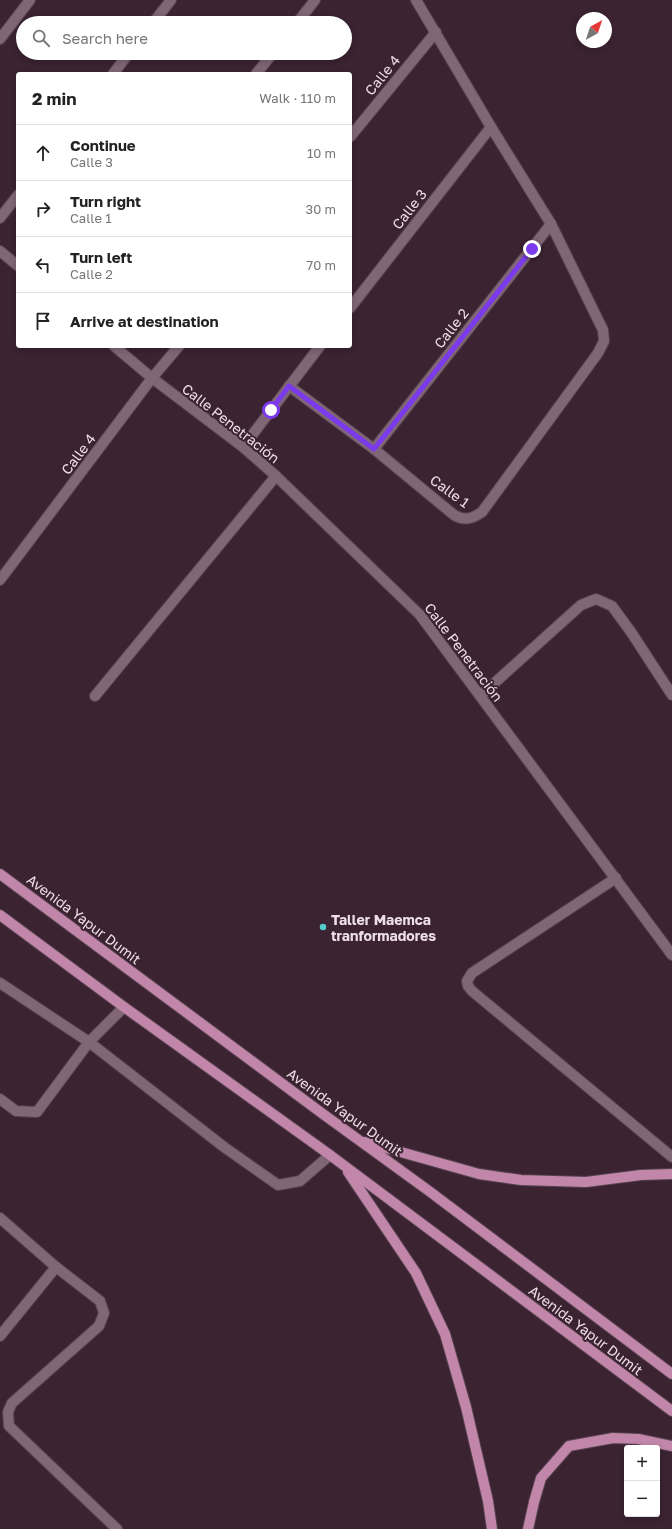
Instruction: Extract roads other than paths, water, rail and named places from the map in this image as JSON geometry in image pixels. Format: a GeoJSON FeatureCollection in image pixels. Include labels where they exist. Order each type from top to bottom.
{"type":"FeatureCollection","features":[{"type":"Feature","properties":{"kind":"main road","name":"Avenida Yapur Dumit"},"geometry":{"type":"LineString","coordinates":[[0,874],[358,1140],[430,1191],[672,1374]]}},
{"type":"Feature","properties":{"kind":"main road","name":"Avenida Yapur Dumit"},"geometry":{"type":"LineString","coordinates":[[0,915],[330,1155],[672,1411]]}},
{"type":"Feature","properties":{"kind":"main road"},"geometry":{"type":"LineString","coordinates":[[358,1140],[479,1174],[521,1180],[586,1182],[641,1175],[672,1174]]}},
{"type":"Feature","properties":{"kind":"main road"},"geometry":{"type":"LineString","coordinates":[[343,1165],[416,1274],[444,1334],[466,1407],[488,1502],[492,1529]]}},
{"type":"Feature","properties":{"kind":"main road"},"geometry":{"type":"LineString","coordinates":[[528,1529],[541,1478],[569,1446],[613,1438],[638,1439],[672,1446]]}},
{"type":"Feature","properties":{"kind":"street"},"geometry":{"type":"LineString","coordinates":[[17,16],[30,0]]}},
{"type":"Feature","properties":{"kind":"street"},"geometry":{"type":"LineString","coordinates":[[158,16],[171,0]]}},
{"type":"Feature","properties":{"kind":"street"},"geometry":{"type":"LineString","coordinates":[[302,16],[315,0]]}},
{"type":"Feature","properties":{"kind":"street"},"geometry":{"type":"LineString","coordinates":[[416,0],[491,127],[551,224]]}},
{"type":"Feature","properties":{"kind":"street"},"geometry":{"type":"LineString","coordinates":[[0,38],[16,18]]}},
{"type":"Feature","properties":{"kind":"street","name":"Calle 4"},"geometry":{"type":"LineString","coordinates":[[352,134],[436,32]]}},
{"type":"Feature","properties":{"kind":"street"},"geometry":{"type":"LineString","coordinates":[[115,72],[124,60]]}},
{"type":"Feature","properties":{"kind":"street"},"geometry":{"type":"LineString","coordinates":[[258,72],[267,60]]}},
{"type":"Feature","properties":{"kind":"street","name":"Calle 3"},"geometry":{"type":"LineString","coordinates":[[352,305],[491,127]]}},
{"type":"Feature","properties":{"kind":"street"},"geometry":{"type":"LineString","coordinates":[[0,218],[16,198]]}},
{"type":"Feature","properties":{"kind":"street","name":"Calle 1"},"geometry":{"type":"LineString","coordinates":[[289,386],[374,449],[454,515],[461,519],[467,520],[476,516],[482,512],[602,347],[605,335],[603,330],[551,224]]}},
{"type":"Feature","properties":{"kind":"street","name":"Calle 2"},"geometry":{"type":"LineString","coordinates":[[374,449],[551,224]]}},
{"type":"Feature","properties":{"kind":"street"},"geometry":{"type":"LineString","coordinates":[[0,251],[16,264]]}},
{"type":"Feature","properties":{"kind":"street","name":"Calle Penetración"},"geometry":{"type":"LineString","coordinates":[[116,348],[152,378],[243,447],[276,476],[420,615],[672,955]]}},
{"type":"Feature","properties":{"kind":"street","name":"Calle 4"},"geometry":{"type":"LineString","coordinates":[[0,580],[152,378],[177,348]]}},
{"type":"Feature","properties":{"kind":"street"},"geometry":{"type":"LineString","coordinates":[[243,447],[318,348]]}},
{"type":"Feature","properties":{"kind":"street"},"geometry":{"type":"LineString","coordinates":[[95,696],[276,476]]}},
{"type":"Feature","properties":{"kind":"street"},"geometry":{"type":"LineString","coordinates":[[480,696],[581,605],[596,600],[612,606],[631,632],[672,695]]}},
{"type":"Feature","properties":{"kind":"street"},"geometry":{"type":"LineString","coordinates":[[616,878],[472,973],[467,981],[468,986],[472,991],[672,1157]]}},
{"type":"Feature","properties":{"kind":"street"},"geometry":{"type":"LineString","coordinates":[[0,983],[89,1042],[224,1147],[278,1185],[300,1181],[330,1155]]}},
{"type":"Feature","properties":{"kind":"street"},"geometry":{"type":"LineString","coordinates":[[0,1100],[16,1111],[37,1112],[89,1042],[124,1006]]}},
{"type":"Feature","properties":{"kind":"street"},"geometry":{"type":"LineString","coordinates":[[0,1218],[56,1268],[100,1301],[104,1313],[99,1326],[12,1403],[8,1412],[9,1426],[117,1529]]}},
{"type":"Feature","properties":{"kind":"street"},"geometry":{"type":"LineString","coordinates":[[0,1336],[56,1268]]}},
{"type":"Feature","properties":{"kind":"place","name":"Taller Maemca tranformadores"},"geometry":{"type":"Point","coordinates":[323,927]}}]}
